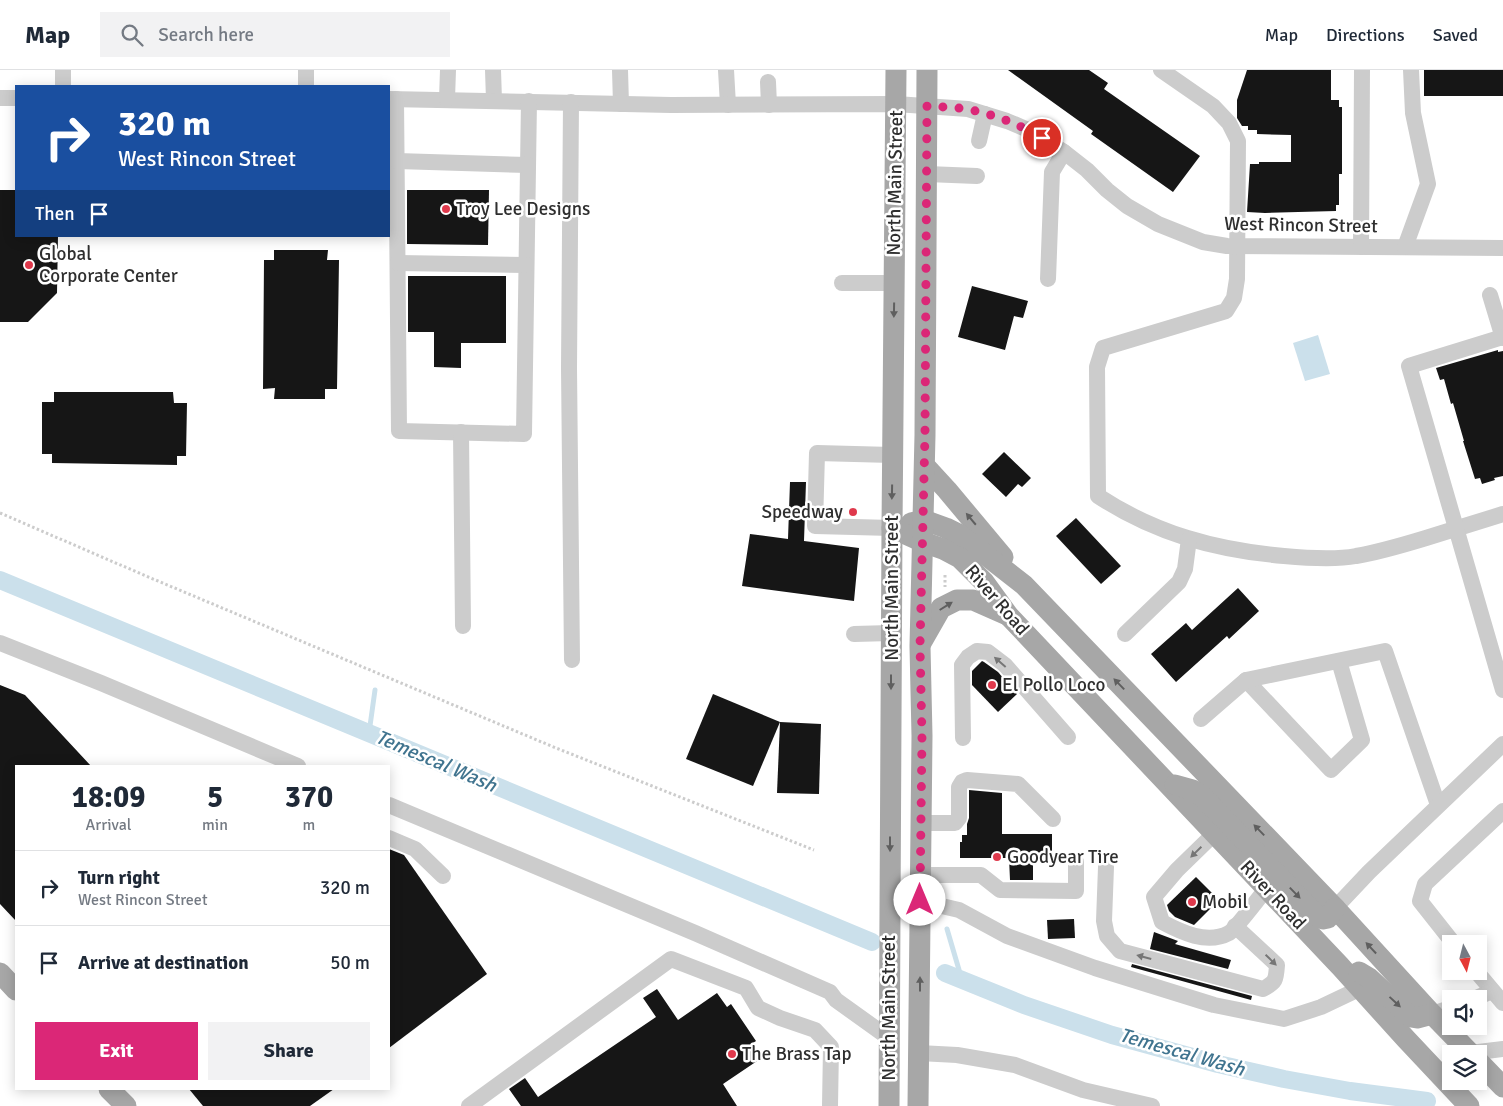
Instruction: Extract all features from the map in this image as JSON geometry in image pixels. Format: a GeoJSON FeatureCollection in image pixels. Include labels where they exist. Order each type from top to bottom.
{"type":"FeatureCollection","features":[{"type":"Feature","properties":{"kind":"main road","name":"North Main Street"},"geometry":{"type":"LineString","coordinates":[[889,1106],[896,70]]}},
{"type":"Feature","properties":{"kind":"main road","name":"North Main Street"},"geometry":{"type":"LineString","coordinates":[[918,1106],[922,736],[920,646],[924,520],[927,70]]}},
{"type":"Feature","properties":{"kind":"main road"},"geometry":{"type":"LineString","coordinates":[[924,466],[995,547],[1024,585]]}},
{"type":"Feature","properties":{"kind":"main road"},"geometry":{"type":"LineString","coordinates":[[892,528],[924,520]]}},
{"type":"Feature","properties":{"kind":"main road","name":"River Road"},"geometry":{"type":"LineString","coordinates":[[924,520],[960,535],[1024,585],[1335,908],[1442,1011]]}},
{"type":"Feature","properties":{"kind":"main road","name":"River Road"},"geometry":{"type":"LineString","coordinates":[[892,528],[960,558],[984,582],[1008,615],[1168,782],[1469,1106]]}},
{"type":"Feature","properties":{"kind":"main road"},"geometry":{"type":"LineString","coordinates":[[920,646],[940,608],[957,600],[973,600],[1008,615]]}},
{"type":"Feature","properties":{"kind":"main road"},"geometry":{"type":"LineString","coordinates":[[1168,782],[1193,790],[1204,798],[1318,917],[1328,918],[1335,908]]}},
{"type":"Feature","properties":{"kind":"main road"},"geometry":{"type":"LineString","coordinates":[[1340,966],[1361,973],[1369,978],[1411,1016],[1416,1018],[1442,1011]]}},
{"type":"Feature","properties":{"kind":"main road"},"geometry":{"type":"LineString","coordinates":[[0,973],[15,989]]}},
{"type":"Feature","properties":{"kind":"main road","name":"River Road"},"geometry":{"type":"LineString","coordinates":[[1487,1071],[1503,1087]]}},
{"type":"Feature","properties":{"kind":"main road"},"geometry":{"type":"LineString","coordinates":[[110,1090],[126,1106]]}},
{"type":"Feature","properties":{"kind":"street"},"geometry":{"type":"LineString","coordinates":[[63,70],[63,85]]}},
{"type":"Feature","properties":{"kind":"street"},"geometry":{"type":"LineString","coordinates":[[306,70],[306,85]]}},
{"type":"Feature","properties":{"kind":"street"},"geometry":{"type":"LineString","coordinates":[[447,99],[448,70]]}},
{"type":"Feature","properties":{"kind":"street"},"geometry":{"type":"LineString","coordinates":[[494,70],[494,100]]}},
{"type":"Feature","properties":{"kind":"street"},"geometry":{"type":"LineString","coordinates":[[620,70],[621,104]]}},
{"type":"Feature","properties":{"kind":"street"},"geometry":{"type":"LineString","coordinates":[[726,70],[728,105]]}},
{"type":"Feature","properties":{"kind":"street"},"geometry":{"type":"LineString","coordinates":[[1161,70],[1213,106],[1229,123],[1238,141],[1237,279],[1234,298],[1226,311],[1103,348],[1097,367],[1098,496],[1121,511],[1168,533],[1207,545],[1255,554],[1305,558],[1354,557],[1386,550],[1503,514]]}},
{"type":"Feature","properties":{"kind":"street"},"geometry":{"type":"LineString","coordinates":[[1361,247],[1362,70]]}},
{"type":"Feature","properties":{"kind":"street"},"geometry":{"type":"LineString","coordinates":[[1405,247],[1428,184],[1413,113],[1411,70]]}},
{"type":"Feature","properties":{"kind":"street"},"geometry":{"type":"LineString","coordinates":[[768,82],[769,105]]}},
{"type":"Feature","properties":{"kind":"street"},"geometry":{"type":"LineString","coordinates":[[0,98],[15,98]]}},
{"type":"Feature","properties":{"kind":"street"},"geometry":{"type":"LineString","coordinates":[[392,99],[398,161],[399,431],[524,434],[529,101]]}},
{"type":"Feature","properties":{"kind":"street","name":"West Rincon Street"},"geometry":{"type":"LineString","coordinates":[[392,99],[671,105],[896,104],[959,108],[985,114],[1026,129],[1064,152],[1087,170],[1114,196],[1151,220],[1203,242],[1227,246],[1503,248]]}},
{"type":"Feature","properties":{"kind":"street"},"geometry":{"type":"LineString","coordinates":[[571,102],[569,368],[572,660]]}},
{"type":"Feature","properties":{"kind":"street"},"geometry":{"type":"LineString","coordinates":[[979,141],[985,114]]}},
{"type":"Feature","properties":{"kind":"street"},"geometry":{"type":"LineString","coordinates":[[1048,279],[1052,172],[1064,152]]}},
{"type":"Feature","properties":{"kind":"street"},"geometry":{"type":"LineString","coordinates":[[398,161],[528,165]]}},
{"type":"Feature","properties":{"kind":"street"},"geometry":{"type":"LineString","coordinates":[[927,174],[977,176]]}},
{"type":"Feature","properties":{"kind":"street"},"geometry":{"type":"LineString","coordinates":[[398,263],[526,265]]}},
{"type":"Feature","properties":{"kind":"street"},"geometry":{"type":"LineString","coordinates":[[842,283],[894,283]]}},
{"type":"Feature","properties":{"kind":"street"},"geometry":{"type":"LineString","coordinates":[[1490,295],[1503,338],[1409,366],[1503,690]]}},
{"type":"Feature","properties":{"kind":"street"},"geometry":{"type":"LineString","coordinates":[[461,432],[463,626]]}},
{"type":"Feature","properties":{"kind":"street"},"geometry":{"type":"LineString","coordinates":[[892,455],[818,453],[815,526],[892,528]]}},
{"type":"Feature","properties":{"kind":"street"},"geometry":{"type":"LineString","coordinates":[[1125,634],[1179,582],[1185,569],[1189,539]]}},
{"type":"Feature","properties":{"kind":"street"},"geometry":{"type":"LineString","coordinates":[[854,634],[891,633]]}},
{"type":"Feature","properties":{"kind":"street"},"geometry":{"type":"LineString","coordinates":[[0,643],[101,683],[296,765]]}},
{"type":"Feature","properties":{"kind":"street"},"geometry":{"type":"LineString","coordinates":[[963,738],[962,665],[976,651],[988,652],[1005,665],[1068,738]]}},
{"type":"Feature","properties":{"kind":"street"},"geometry":{"type":"LineString","coordinates":[[1201,719],[1246,680],[1385,651],[1438,805]]}},
{"type":"Feature","properties":{"kind":"street"},"geometry":{"type":"LineString","coordinates":[[1246,680],[1331,770],[1362,740],[1339,661]]}},
{"type":"Feature","properties":{"kind":"street"},"geometry":{"type":"LineString","coordinates":[[1335,908],[1369,872],[1503,744]]}},
{"type":"Feature","properties":{"kind":"street"},"geometry":{"type":"LineString","coordinates":[[921,823],[955,823],[960,818],[959,786],[962,782],[968,780],[1018,784],[1053,820]]}},
{"type":"Feature","properties":{"kind":"street"},"geometry":{"type":"LineString","coordinates":[[390,805],[695,933],[830,992],[836,1000],[889,1035]]}},
{"type":"Feature","properties":{"kind":"street"},"geometry":{"type":"LineString","coordinates":[[1447,935],[1420,902],[1425,884],[1503,811]]}},
{"type":"Feature","properties":{"kind":"street"},"geometry":{"type":"LineString","coordinates":[[1215,833],[1176,870],[1154,897],[1162,922],[1193,936],[1213,937],[1230,933],[1267,888]]}},
{"type":"Feature","properties":{"kind":"street"},"geometry":{"type":"LineString","coordinates":[[390,838],[415,849],[443,876]]}},
{"type":"Feature","properties":{"kind":"street"},"geometry":{"type":"LineString","coordinates":[[920,890],[981,875],[1000,890],[1076,891],[1076,862]]}},
{"type":"Feature","properties":{"kind":"street"},"geometry":{"type":"LineString","coordinates":[[1106,867],[1104,921],[1107,936],[1120,951],[1263,989],[1270,986],[1276,978],[1277,966],[1235,926]]}},
{"type":"Feature","properties":{"kind":"street"},"geometry":{"type":"LineString","coordinates":[[920,890],[1007,936],[1095,968],[1214,1005],[1284,1019],[1321,1007],[1361,988]]}},
{"type":"Feature","properties":{"kind":"street"},"geometry":{"type":"LineString","coordinates":[[469,1106],[671,959],[746,988],[758,1008],[815,1030],[831,1047],[830,1106]]}},
{"type":"Feature","properties":{"kind":"street"},"geometry":{"type":"LineString","coordinates":[[1484,980],[1498,997]]}},
{"type":"Feature","properties":{"kind":"street"},"geometry":{"type":"LineString","coordinates":[[919,1043],[957,1055],[1015,1065],[1083,1090],[1152,1106]]}},
{"type":"Feature","properties":{"kind":"street"},"geometry":{"type":"LineString","coordinates":[[1487,1050],[1503,1049]]}},
{"type":"Feature","properties":{"kind":"path"},"geometry":{"type":"LineString","coordinates":[[0,513],[547,744],[814,850]]}},
{"type":"Feature","properties":{"kind":"path"},"geometry":{"type":"LineString","coordinates":[[945,575],[945,588]]}},
{"type":"Feature","properties":{"kind":"water"},"geometry":{"type":"Polygon","coordinates":[[[1318,335],[1330,374],[1305,381],[1293,343],[1318,335]]]}},
{"type":"Feature","properties":{"kind":"building"},"geometry":{"type":"Polygon","coordinates":[[[1008,70],[1089,70],[1108,83],[1104,89],[1200,156],[1173,192],[1091,134],[1093,131],[1008,70]]]}},
{"type":"Feature","properties":{"kind":"building"},"geometry":{"type":"Polygon","coordinates":[[[1247,70],[1331,70],[1331,100],[1339,100],[1339,107],[1342,107],[1342,174],[1339,174],[1339,205],[1336,205],[1336,211],[1247,212],[1250,164],[1259,164],[1259,162],[1291,162],[1291,135],[1257,134],[1257,130],[1248,130],[1248,126],[1242,126],[1237,118],[1237,100],[1247,70]]]}},
{"type":"Feature","properties":{"kind":"building"},"geometry":{"type":"Polygon","coordinates":[[[1424,70],[1503,70],[1503,96],[1424,96],[1424,70]]]}},
{"type":"Feature","properties":{"kind":"building","name":"Global Corporate Center"},"geometry":{"type":"Polygon","coordinates":[[[0,190],[15,190],[15,237],[58,237],[57,293],[28,322],[0,322],[0,190]]]}},
{"type":"Feature","properties":{"kind":"building","name":"Troy Lee Designs"},"geometry":{"type":"Polygon","coordinates":[[[407,190],[489,190],[488,245],[407,244],[407,190]]]}},
{"type":"Feature","properties":{"kind":"building"},"geometry":{"type":"Polygon","coordinates":[[[274,250],[328,250],[327,260],[339,260],[337,389],[325,389],[325,399],[274,399],[275,388],[263,389],[264,260],[274,260],[274,250]]]}},
{"type":"Feature","properties":{"kind":"building"},"geometry":{"type":"Polygon","coordinates":[[[408,276],[506,276],[506,343],[461,343],[461,368],[434,367],[434,332],[408,332],[408,276]]]}},
{"type":"Feature","properties":{"kind":"building"},"geometry":{"type":"Polygon","coordinates":[[[972,286],[1028,301],[1023,318],[1014,316],[1005,350],[958,337],[972,286]]]}},
{"type":"Feature","properties":{"kind":"building"},"geometry":{"type":"Polygon","coordinates":[[[1498,350],[1498,352],[1503,351],[1503,476],[1482,484],[1480,478],[1475,479],[1453,403],[1451,404],[1444,379],[1440,380],[1436,368],[1498,350]]]}},
{"type":"Feature","properties":{"kind":"building"},"geometry":{"type":"Polygon","coordinates":[[[54,392],[173,392],[174,403],[187,403],[186,456],[177,456],[177,465],[52,463],[52,454],[42,454],[42,402],[54,402],[54,392]]]}},
{"type":"Feature","properties":{"kind":"building"},"geometry":{"type":"Polygon","coordinates":[[[1004,452],[1031,478],[1022,487],[1018,484],[1006,497],[982,474],[1004,452]]]}},
{"type":"Feature","properties":{"kind":"building"},"geometry":{"type":"Polygon","coordinates":[[[790,482],[806,482],[804,541],[859,548],[854,601],[742,586],[750,534],[788,539],[790,482]]]}},
{"type":"Feature","properties":{"kind":"building"},"geometry":{"type":"Polygon","coordinates":[[[1076,518],[1121,566],[1101,584],[1056,536],[1076,518]]]}},
{"type":"Feature","properties":{"kind":"building"},"geometry":{"type":"Polygon","coordinates":[[[1238,588],[1259,611],[1229,639],[1227,636],[1176,682],[1151,654],[1186,623],[1192,630],[1238,588]]]}},
{"type":"Feature","properties":{"kind":"building","name":"El Pollo Loco"},"geometry":{"type":"Polygon","coordinates":[[[982,661],[998,672],[1017,694],[998,712],[972,685],[972,671],[982,661]]]}},
{"type":"Feature","properties":{"kind":"building"},"geometry":{"type":"Polygon","coordinates":[[[0,685],[25,695],[90,765],[15,765],[15,920],[0,904],[0,685]]]}},
{"type":"Feature","properties":{"kind":"building"},"geometry":{"type":"Polygon","coordinates":[[[713,694],[780,722],[753,786],[686,759],[713,694]]]}},
{"type":"Feature","properties":{"kind":"building"},"geometry":{"type":"Polygon","coordinates":[[[780,722],[821,724],[819,794],[777,793],[780,722]]]}},
{"type":"Feature","properties":{"kind":"building","name":"Goodyear Tire"},"geometry":{"type":"Polygon","coordinates":[[[969,790],[1002,793],[1002,834],[1052,834],[1052,857],[1033,857],[1033,880],[1010,880],[1009,858],[960,858],[962,835],[967,835],[969,790]]]}},
{"type":"Feature","properties":{"kind":"building"},"geometry":{"type":"Polygon","coordinates":[[[390,849],[404,855],[487,974],[390,1047],[390,849]]]}},
{"type":"Feature","properties":{"kind":"building"},"geometry":{"type":"Polygon","coordinates":[[[1196,877],[1219,900],[1194,925],[1175,917],[1169,911],[1167,905],[1196,877]]]}},
{"type":"Feature","properties":{"kind":"building"},"geometry":{"type":"Polygon","coordinates":[[[1074,919],[1075,938],[1048,939],[1047,920],[1074,919]]]}},
{"type":"Feature","properties":{"kind":"building"},"geometry":{"type":"Polygon","coordinates":[[[1154,932],[1178,941],[1175,944],[1231,960],[1228,969],[1150,949],[1154,932]]]}},
{"type":"Feature","properties":{"kind":"building"},"geometry":{"type":"Polygon","coordinates":[[[1132,964],[1252,996],[1251,1000],[1131,967],[1132,964]]]}},
{"type":"Feature","properties":{"kind":"building"},"geometry":{"type":"Polygon","coordinates":[[[657,989],[678,1020],[717,993],[727,1007],[731,1004],[756,1041],[753,1043],[763,1057],[723,1084],[737,1106],[521,1106],[509,1089],[525,1078],[538,1097],[656,1017],[643,998],[657,989]]]}},
{"type":"Feature","properties":{"kind":"building"},"geometry":{"type":"Polygon","coordinates":[[[190,1090],[333,1090],[310,1106],[203,1106],[190,1090]]]}},
{"type":"Feature","properties":{"kind":"waterway","name":"Temescal Wash"},"geometry":{"type":"LineString","coordinates":[[0,580],[872,942]]}},
{"type":"Feature","properties":{"kind":"waterway"},"geometry":{"type":"LineString","coordinates":[[369,733],[375,690]]}},
{"type":"Feature","properties":{"kind":"waterway"},"geometry":{"type":"LineString","coordinates":[[947,929],[962,980]]}},
{"type":"Feature","properties":{"kind":"waterway","name":"Temescal Wash"},"geometry":{"type":"LineString","coordinates":[[945,973],[1024,1005],[1112,1035],[1218,1064],[1350,1091],[1427,1101]]}},
{"type":"Feature","properties":{"kind":"place","name":"Troy Lee Designs"},"geometry":{"type":"Point","coordinates":[446,209]}},
{"type":"Feature","properties":{"kind":"place","name":"Global Corporate Center"},"geometry":{"type":"Point","coordinates":[29,265]}},
{"type":"Feature","properties":{"kind":"place","name":"Speedway"},"geometry":{"type":"Point","coordinates":[853,512]}},
{"type":"Feature","properties":{"kind":"place","name":"El Pollo Loco"},"geometry":{"type":"Point","coordinates":[992,685]}},
{"type":"Feature","properties":{"kind":"place","name":"Goodyear Tire"},"geometry":{"type":"Point","coordinates":[997,857]}},
{"type":"Feature","properties":{"kind":"place","name":"Mobil"},"geometry":{"type":"Point","coordinates":[1192,902]}},
{"type":"Feature","properties":{"kind":"place","name":"The Brass Tap"},"geometry":{"type":"Point","coordinates":[732,1054]}},
{"type":"Feature","properties":{"kind":"route"},"geometry":{"type":"LineString","coordinates":[[920,900],[922,736],[920,646],[924,520],[927,106],[968,109],[1007,121],[1042,138]]}}]}
